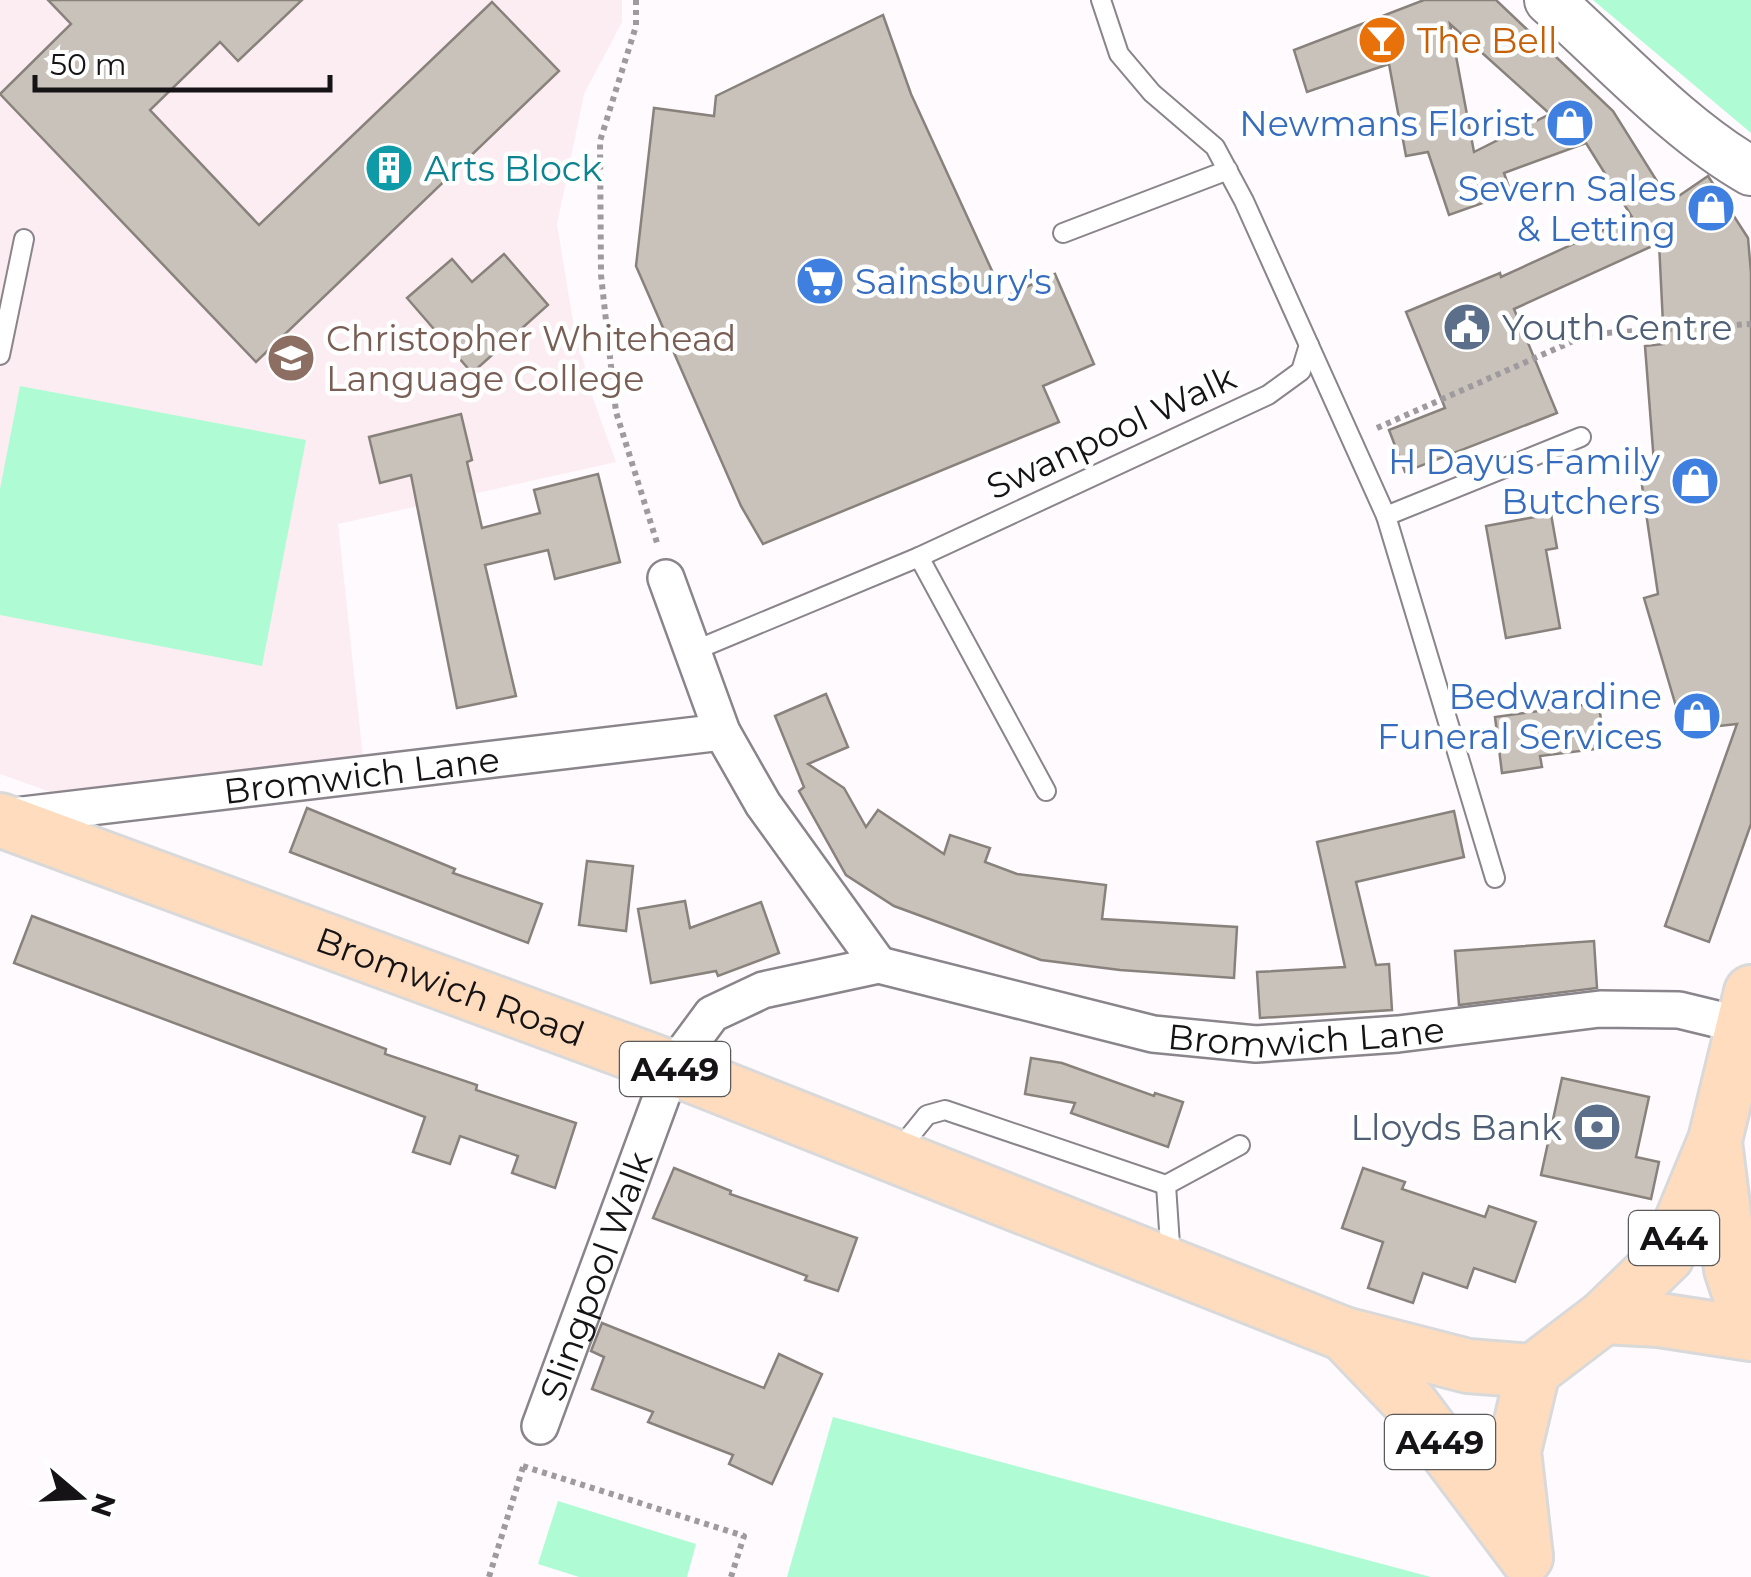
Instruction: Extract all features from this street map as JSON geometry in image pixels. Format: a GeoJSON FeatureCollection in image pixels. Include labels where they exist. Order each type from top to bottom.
{"type":"FeatureCollection","features":[{"type":"Feature","properties":{"kind":"main road"},"geometry":{"type":"LineString","coordinates":[[1565,5],[1656,98],[1751,171]]}},
{"type":"Feature","properties":{"kind":"main road","name":"Bromwich Road"},"geometry":{"type":"LineString","coordinates":[[0,819],[672,1068],[1344,1334],[1468,1366],[1533,1372]]}},
{"type":"Feature","properties":{"kind":"main road","name":"A44"},"geometry":{"type":"LineString","coordinates":[[1533,1372],[1604,1317],[1667,1256],[1715,1140],[1746,1008]]}},
{"type":"Feature","properties":{"kind":"main road","name":"A44"},"geometry":{"type":"LineString","coordinates":[[1604,1317],[1751,1331],[1732,1269],[1715,1140]]}},
{"type":"Feature","properties":{"kind":"main road","name":"Bromwich Road"},"geometry":{"type":"LineString","coordinates":[[1344,1334],[1411,1404],[1534,1567]]}},
{"type":"Feature","properties":{"kind":"main road"},"geometry":{"type":"LineString","coordinates":[[1533,1372],[1514,1451],[1534,1567]]}},
{"type":"Feature","properties":{"kind":"street"},"geometry":{"type":"LineString","coordinates":[[666,578],[722,732],[763,804],[878,965]]}},
{"type":"Feature","properties":{"kind":"street","name":"Bromwich Lane"},"geometry":{"type":"LineString","coordinates":[[0,819],[722,732]]}},
{"type":"Feature","properties":{"kind":"street","name":"Bromwich Lane"},"geometry":{"type":"LineString","coordinates":[[672,1068],[712,1014],[764,990],[878,965],[1153,1034],[1256,1044],[1398,1034],[1600,1008],[1746,1008]]}},
{"type":"Feature","properties":{"kind":"street","name":"Slingpool Walk"},"geometry":{"type":"LineString","coordinates":[[540,1426],[672,1068]]}},
{"type":"Feature","properties":{"kind":"lane"},"geometry":{"type":"LineString","coordinates":[[1101,0],[1119,54],[1152,93],[1216,147],[1386,516],[1495,878]]}},
{"type":"Feature","properties":{"kind":"lane"},"geometry":{"type":"LineString","coordinates":[[1063,232],[1228,170]]}},
{"type":"Feature","properties":{"kind":"lane"},"geometry":{"type":"LineString","coordinates":[[0,354],[24,238]]}},
{"type":"Feature","properties":{"kind":"lane","name":"Swanpool Walk"},"geometry":{"type":"LineString","coordinates":[[691,652],[919,557],[1268,395],[1301,371],[1308,345]]}},
{"type":"Feature","properties":{"kind":"lane"},"geometry":{"type":"LineString","coordinates":[[1386,516],[1581,437]]}},
{"type":"Feature","properties":{"kind":"lane"},"geometry":{"type":"LineString","coordinates":[[919,557],[1046,791]]}},
{"type":"Feature","properties":{"kind":"lane"},"geometry":{"type":"LineString","coordinates":[[893,1156],[927,1115],[945,1110],[1166,1185],[1240,1145]]}},
{"type":"Feature","properties":{"kind":"lane"},"geometry":{"type":"LineString","coordinates":[[1166,1185],[1172,1264]]}},
{"type":"Feature","properties":{"kind":"path"},"geometry":{"type":"LineString","coordinates":[[636,0],[636,26],[600,140],[601,275],[616,412],[666,578]]}},
{"type":"Feature","properties":{"kind":"path"},"geometry":{"type":"LineString","coordinates":[[1350,440],[1588,334],[1751,324]]}},
{"type":"Feature","properties":{"kind":"path"},"geometry":{"type":"LineString","coordinates":[[489,1577],[522,1466],[540,1426]]}},
{"type":"Feature","properties":{"kind":"path"},"geometry":{"type":"LineString","coordinates":[[522,1466],[744,1536],[731,1577]]}},
{"type":"Feature","properties":{"kind":"shaded area","name":"Christopher Whitehead Language College"},"geometry":{"type":"Polygon","coordinates":[[[0,0],[622,0],[622,22],[584,94],[557,224],[572,316],[593,399],[616,462],[338,524],[363,758],[59,795],[0,774],[0,0]]]}},
{"type":"Feature","properties":{"kind":"green space"},"geometry":{"type":"Polygon","coordinates":[[[1593,0],[1751,0],[1751,133],[1593,0]]]}},
{"type":"Feature","properties":{"kind":"green space"},"geometry":{"type":"Polygon","coordinates":[[[20,386],[306,440],[262,666],[0,615],[0,489],[20,386]]]}},
{"type":"Feature","properties":{"kind":"green space"},"geometry":{"type":"Polygon","coordinates":[[[833,1417],[1431,1577],[787,1577],[833,1417]]]}},
{"type":"Feature","properties":{"kind":"green space"},"geometry":{"type":"Polygon","coordinates":[[[558,1501],[696,1544],[687,1577],[579,1577],[538,1564],[558,1501]]]}},
{"type":"Feature","properties":{"kind":"building","name":"Arts Block"},"geometry":{"type":"Polygon","coordinates":[[[48,0],[302,0],[238,61],[220,42],[150,110],[259,225],[492,2],[559,71],[256,362],[0,94],[71,24],[48,0]]]}},
{"type":"Feature","properties":{"kind":"building"},"geometry":{"type":"Polygon","coordinates":[[[1424,0],[1496,0],[1613,111],[1670,202],[1708,176],[1748,238],[1751,824],[1709,942],[1665,926],[1737,724],[1683,730],[1644,598],[1658,594],[1639,465],[1654,463],[1645,346],[1664,344],[1659,243],[1514,309],[1557,413],[1405,472],[1389,430],[1445,408],[1406,312],[1500,273],[1501,277],[1632,217],[1586,143],[1504,173],[1511,193],[1449,215],[1428,152],[1406,156],[1389,64],[1307,92],[1294,50],[1424,0]],[[1450,24],[1474,152],[1550,114],[1450,24]]]}},
{"type":"Feature","properties":{"kind":"building","name":"Sainsbury's"},"geometry":{"type":"Polygon","coordinates":[[[883,15],[911,94],[1004,297],[1055,274],[1094,364],[1043,386],[1059,422],[763,544],[741,506],[636,266],[654,108],[714,116],[716,96],[883,15]]]}},
{"type":"Feature","properties":{"kind":"building"},"geometry":{"type":"Polygon","coordinates":[[[504,254],[548,305],[472,373],[407,298],[452,259],[472,282],[504,254]]]}},
{"type":"Feature","properties":{"kind":"building"},"geometry":{"type":"Polygon","coordinates":[[[461,414],[482,528],[540,513],[534,490],[598,474],[620,562],[555,579],[548,550],[485,565],[516,696],[457,708],[411,475],[380,483],[369,437],[461,414]]]}},
{"type":"Feature","properties":{"kind":"building"},"geometry":{"type":"Polygon","coordinates":[[[1551,514],[1557,548],[1546,550],[1560,628],[1506,638],[1486,526],[1551,514]]]}},
{"type":"Feature","properties":{"kind":"building"},"geometry":{"type":"Polygon","coordinates":[[[826,694],[848,747],[808,764],[844,788],[866,827],[878,810],[944,854],[950,835],[990,848],[985,862],[1017,874],[1106,885],[1102,919],[1237,927],[1234,978],[1041,960],[894,906],[846,875],[799,791],[804,787],[775,716],[826,694]]]}},
{"type":"Feature","properties":{"kind":"building"},"geometry":{"type":"Polygon","coordinates":[[[1599,703],[1604,748],[1540,756],[1542,767],[1502,773],[1495,717],[1599,703]]]}},
{"type":"Feature","properties":{"kind":"building"},"geometry":{"type":"Polygon","coordinates":[[[307,808],[455,869],[453,873],[542,904],[528,943],[290,852],[307,808]]]}},
{"type":"Feature","properties":{"kind":"building"},"geometry":{"type":"Polygon","coordinates":[[[1454,811],[1464,857],[1356,882],[1376,965],[1389,964],[1392,1010],[1260,1018],[1257,972],[1345,967],[1317,842],[1454,811]]]}},
{"type":"Feature","properties":{"kind":"building"},"geometry":{"type":"Polygon","coordinates":[[[587,861],[633,866],[626,931],[579,925],[587,861]]]}},
{"type":"Feature","properties":{"kind":"building"},"geometry":{"type":"Polygon","coordinates":[[[685,901],[690,928],[761,902],[779,953],[718,976],[716,971],[651,983],[638,909],[685,901]]]}},
{"type":"Feature","properties":{"kind":"building"},"geometry":{"type":"Polygon","coordinates":[[[32,916],[386,1049],[385,1054],[477,1085],[476,1090],[576,1123],[555,1188],[512,1173],[518,1156],[460,1136],[450,1164],[413,1152],[425,1117],[14,963],[32,916]]]}},
{"type":"Feature","properties":{"kind":"building"},"geometry":{"type":"Polygon","coordinates":[[[1594,941],[1597,988],[1459,1005],[1455,951],[1594,941]]]}},
{"type":"Feature","properties":{"kind":"building"},"geometry":{"type":"Polygon","coordinates":[[[1031,1058],[1062,1063],[1154,1096],[1155,1093],[1183,1102],[1168,1147],[1071,1113],[1075,1103],[1025,1094],[1031,1058]]]}},
{"type":"Feature","properties":{"kind":"building","name":"Lloyds Bank"},"geometry":{"type":"Polygon","coordinates":[[[1562,1078],[1649,1097],[1636,1157],[1659,1162],[1651,1199],[1541,1175],[1562,1078]]]}},
{"type":"Feature","properties":{"kind":"building"},"geometry":{"type":"Polygon","coordinates":[[[674,1168],[731,1191],[730,1194],[857,1238],[838,1291],[653,1218],[674,1168]]]}},
{"type":"Feature","properties":{"kind":"building"},"geometry":{"type":"Polygon","coordinates":[[[1363,1168],[1405,1182],[1402,1189],[1485,1217],[1489,1206],[1536,1222],[1515,1282],[1474,1268],[1467,1288],[1423,1273],[1413,1303],[1368,1288],[1383,1242],[1342,1228],[1363,1168]]]}},
{"type":"Feature","properties":{"kind":"building"},"geometry":{"type":"Polygon","coordinates":[[[602,1323],[764,1388],[779,1354],[822,1374],[772,1484],[729,1464],[733,1455],[648,1422],[653,1412],[592,1389],[604,1357],[591,1351],[602,1323]]]}},
{"type":"Feature","properties":{"kind":"place","name":"The Bell"},"geometry":{"type":"Point","coordinates":[1382,40]}},
{"type":"Feature","properties":{"kind":"place","name":"Newmans Florist"},"geometry":{"type":"Point","coordinates":[1570,123]}},
{"type":"Feature","properties":{"kind":"place","name":"Arts Block"},"geometry":{"type":"Point","coordinates":[389,168]}},
{"type":"Feature","properties":{"kind":"place","name":"Severn Sales & Letting"},"geometry":{"type":"Point","coordinates":[1711,208]}},
{"type":"Feature","properties":{"kind":"place","name":"Sainsbury's"},"geometry":{"type":"Point","coordinates":[820,281]}},
{"type":"Feature","properties":{"kind":"place","name":"Youth Centre"},"geometry":{"type":"Point","coordinates":[1467,327]}},
{"type":"Feature","properties":{"kind":"place","name":"Christopher Whitehead Language College"},"geometry":{"type":"Point","coordinates":[291,358]}},
{"type":"Feature","properties":{"kind":"place","name":"H Dayus Family Butchers"},"geometry":{"type":"Point","coordinates":[1695,481]}},
{"type":"Feature","properties":{"kind":"place","name":"Bedwardine Funeral Services"},"geometry":{"type":"Point","coordinates":[1697,716]}},
{"type":"Feature","properties":{"kind":"place","name":"Lloyds Bank"},"geometry":{"type":"Point","coordinates":[1597,1127]}}]}
